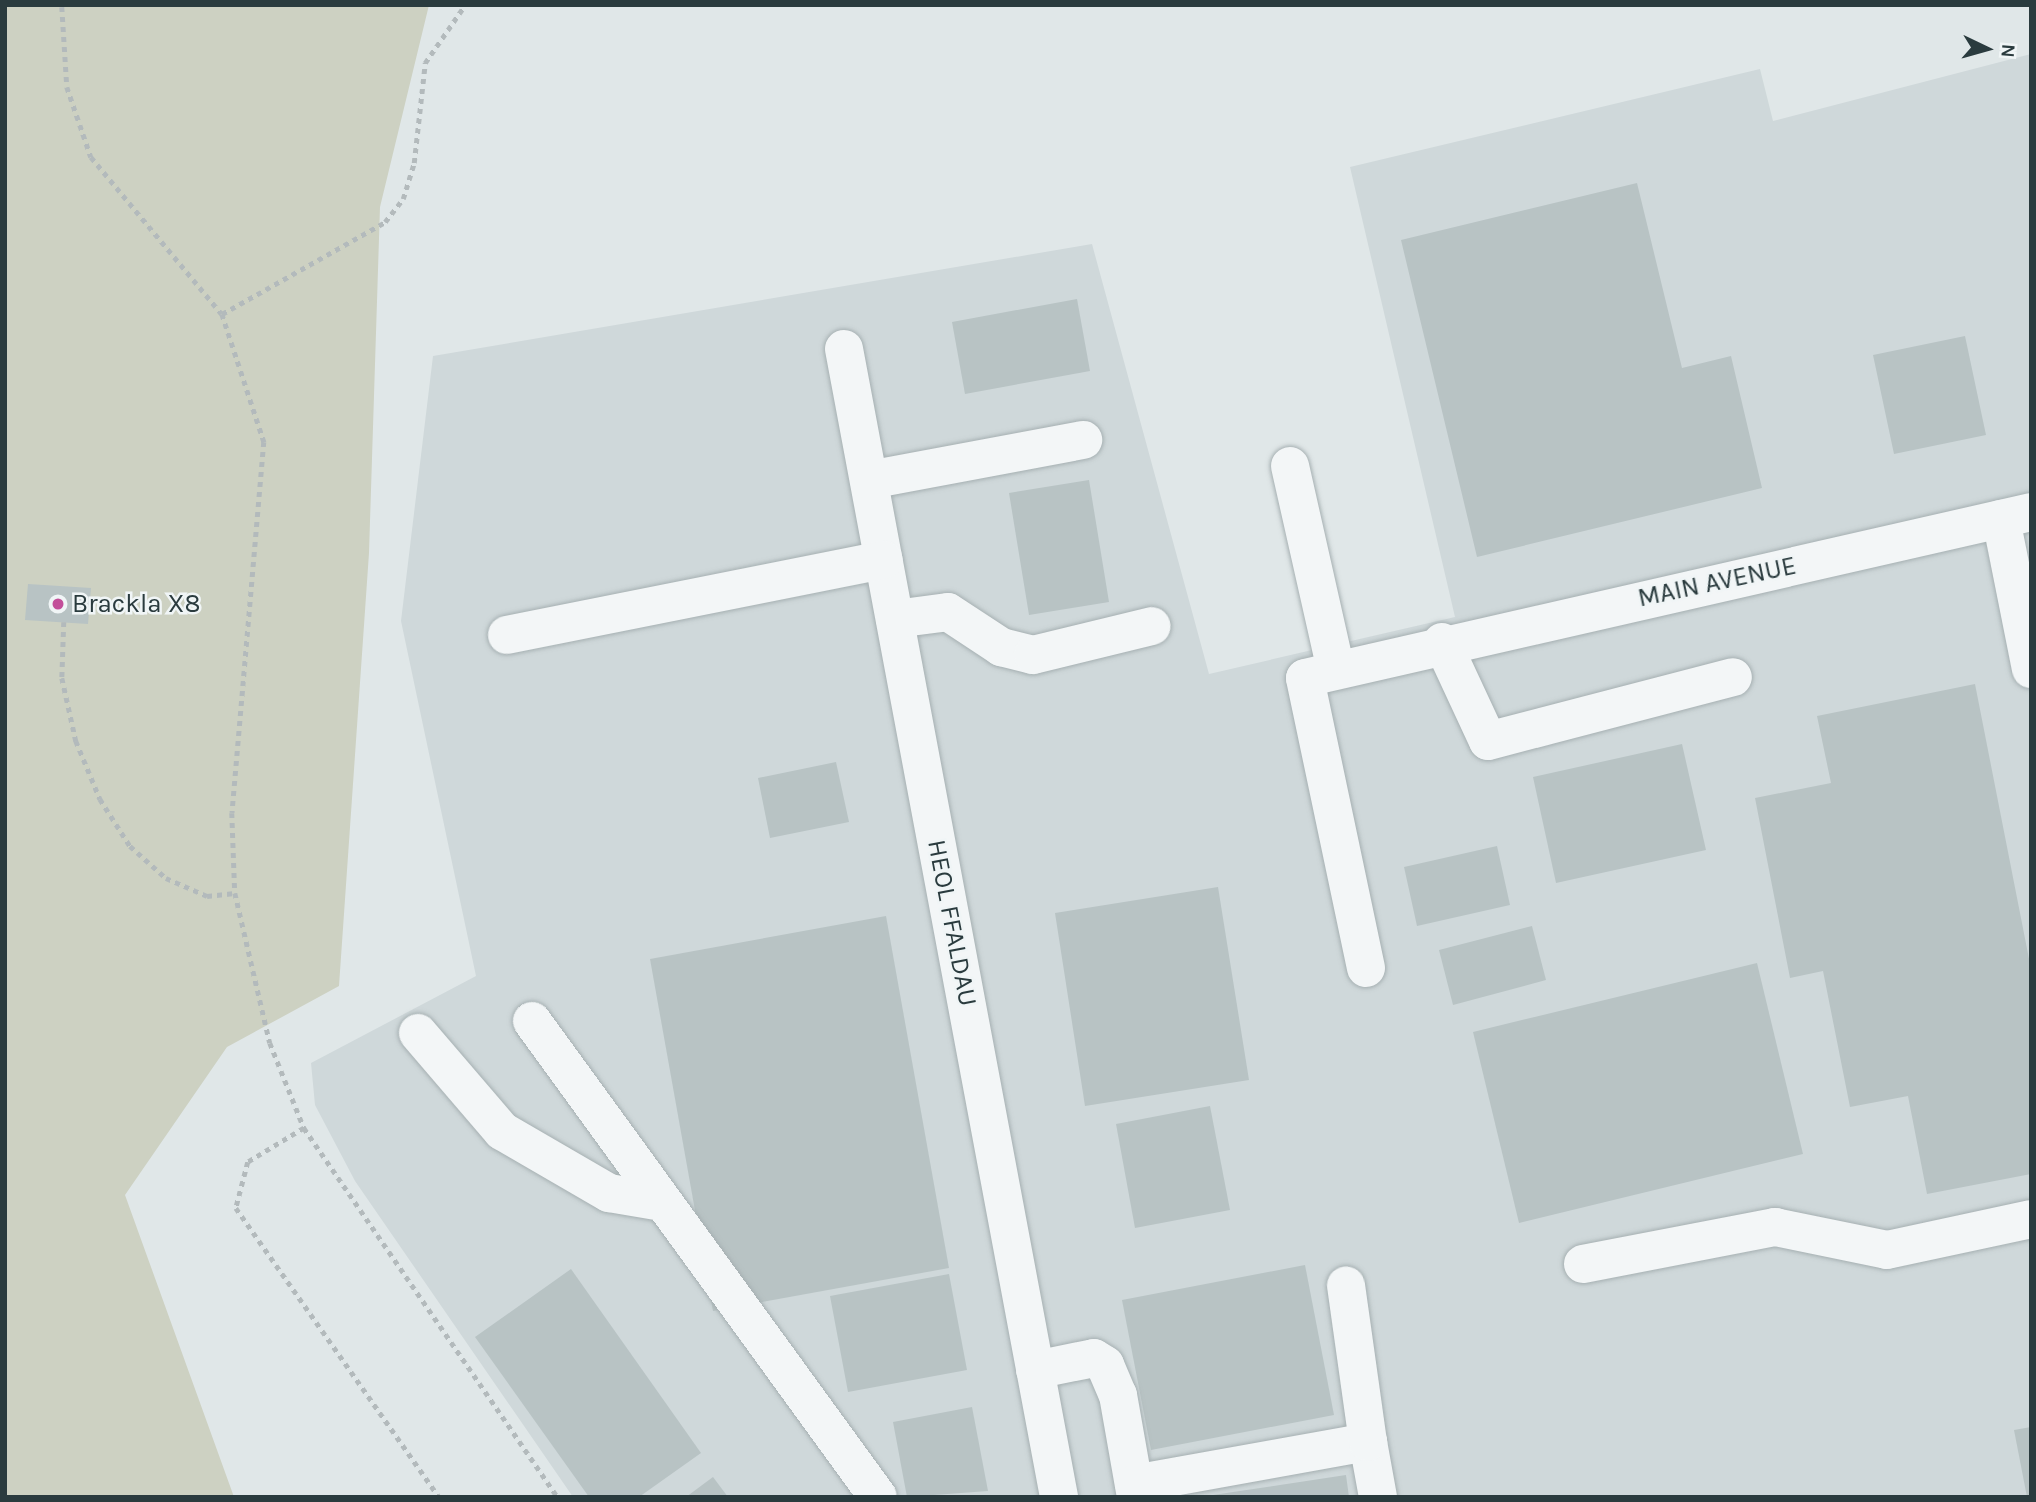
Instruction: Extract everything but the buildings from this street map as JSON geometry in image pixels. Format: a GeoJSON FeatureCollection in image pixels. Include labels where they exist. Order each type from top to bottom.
{"type":"FeatureCollection","features":[{"type":"Feature","properties":{"kind":"street","name":"HEOL FFALDAU"},"geometry":{"type":"LineString","coordinates":[[844,349],[1059,1497]]}},
{"type":"Feature","properties":{"kind":"street"},"geometry":{"type":"LineString","coordinates":[[869,480],[1083,440]]}},
{"type":"Feature","properties":{"kind":"street"},"geometry":{"type":"LineString","coordinates":[[1290,466],[1336,670]]}},
{"type":"Feature","properties":{"kind":"street"},"geometry":{"type":"LineString","coordinates":[[2016,515],[2031,669]]}},
{"type":"Feature","properties":{"kind":"street","name":"MAIN AVENUE"},"geometry":{"type":"LineString","coordinates":[[1366,968],[1305,678],[1442,642],[2016,515]]}},
{"type":"Feature","properties":{"kind":"street"},"geometry":{"type":"LineString","coordinates":[[507,635],[884,560]]}},
{"type":"Feature","properties":{"kind":"street"},"geometry":{"type":"LineString","coordinates":[[895,619],[948,612],[1001,647],[1033,655],[1152,626]]}},
{"type":"Feature","properties":{"kind":"street"},"geometry":{"type":"LineString","coordinates":[[1442,642],[1488,741],[1732,677]]}},
{"type":"Feature","properties":{"kind":"street"},"geometry":{"type":"LineString","coordinates":[[532,1021],[878,1497]]}},
{"type":"Feature","properties":{"kind":"street"},"geometry":{"type":"LineString","coordinates":[[418,1033],[502,1130],[609,1193],[662,1202]]}},
{"type":"Feature","properties":{"kind":"street"},"geometry":{"type":"LineString","coordinates":[[1583,1264],[1775,1227],[1886,1250],[2031,1219]]}},
{"type":"Feature","properties":{"kind":"street"},"geometry":{"type":"LineString","coordinates":[[1346,1286],[1378,1497]]}},
{"type":"Feature","properties":{"kind":"street"},"geometry":{"type":"LineString","coordinates":[[1035,1370],[1094,1358],[1105,1365],[1118,1395],[1135,1490],[1368,1442]]}},
{"type":"Feature","properties":{"kind":"path"},"geometry":{"type":"LineString","coordinates":[[222,314],[386,222],[403,199],[414,163],[425,64],[465,5]]}},
{"type":"Feature","properties":{"kind":"path"},"geometry":{"type":"LineString","coordinates":[[62,7],[68,86],[91,157],[222,314],[264,442],[238,690],[235,893],[270,1043],[304,1128],[558,1497]]}},
{"type":"Feature","properties":{"kind":"path"},"geometry":{"type":"LineString","coordinates":[[64,622],[62,678],[76,741],[100,799],[130,846],[166,878],[206,896],[235,893]]}},
{"type":"Feature","properties":{"kind":"path"},"geometry":{"type":"LineString","coordinates":[[304,1128],[248,1162],[236,1208],[439,1497]]}},
{"type":"Feature","properties":{"kind":"shaded area"},"geometry":{"type":"Polygon","coordinates":[[[2031,54],[2031,1497],[573,1497],[355,1181],[315,1105],[311,1063],[476,976],[401,621],[433,356],[1092,244],[1209,674],[1455,617],[1350,167],[1760,69],[1773,121],[2031,54]]]}},
{"type":"Feature","properties":{"kind":"green space"},"geometry":{"type":"Polygon","coordinates":[[[5,5],[429,5],[380,207],[369,553],[339,986],[227,1047],[125,1195],[234,1497],[5,1497],[5,5]]]}},
{"type":"Feature","properties":{"kind":"place","name":"Brackla X8"},"geometry":{"type":"Point","coordinates":[58,604]}}]}
